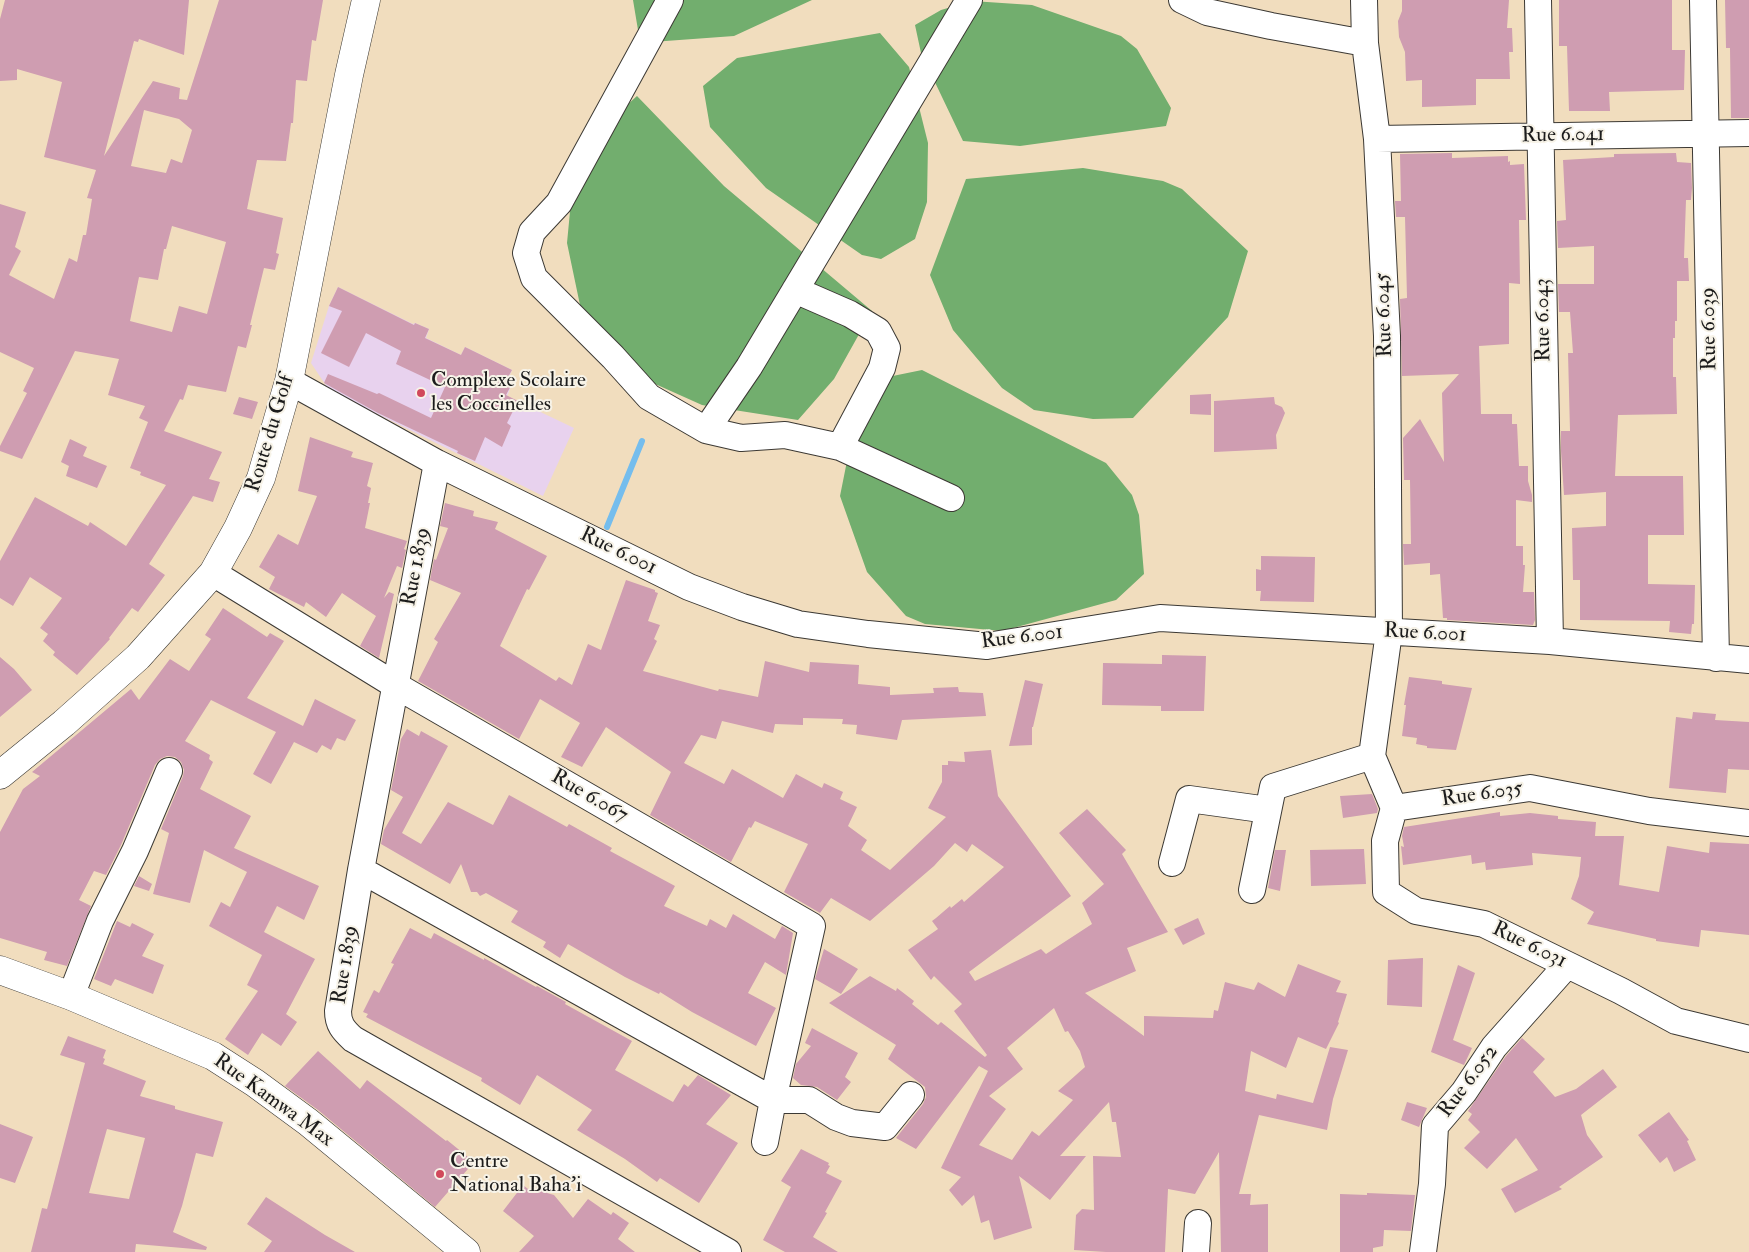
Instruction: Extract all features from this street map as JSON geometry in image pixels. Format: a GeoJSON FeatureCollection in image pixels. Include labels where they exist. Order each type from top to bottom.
{"type":"FeatureCollection","features":[{"type":"Feature","properties":{"kind":"main road","name":"Route du Golf"},"geometry":{"type":"LineString","coordinates":[[0,774],[64,724],[138,658],[213,573],[238,528],[261,478],[289,381],[347,84],[366,0]]}},
{"type":"Feature","properties":{"kind":"main road","name":"Rue Kamwa Max"},"geometry":{"type":"LineString","coordinates":[[0,970],[71,996],[205,1053],[238,1072],[308,1122],[466,1252]]}},
{"type":"Feature","properties":{"kind":"street"},"geometry":{"type":"LineString","coordinates":[[670,0],[559,203],[532,232],[526,253],[534,278],[649,396],[706,430],[741,438],[785,435],[840,447],[951,498]]}},
{"type":"Feature","properties":{"kind":"street"},"geometry":{"type":"LineString","coordinates":[[706,430],[749,366],[969,0]]}},
{"type":"Feature","properties":{"kind":"street"},"geometry":{"type":"LineString","coordinates":[[1182,0],[1207,12],[1365,43]]}},
{"type":"Feature","properties":{"kind":"street","name":"Rue 6.045"},"geometry":{"type":"LineString","coordinates":[[1364,0],[1365,43],[1377,139],[1387,336],[1389,632]]}},
{"type":"Feature","properties":{"kind":"street","name":"Rue 6.043"},"geometry":{"type":"LineString","coordinates":[[1538,0],[1550,641]]}},
{"type":"Feature","properties":{"kind":"street","name":"Rue 6.039"},"geometry":{"type":"LineString","coordinates":[[1704,0],[1716,658]]}},
{"type":"Feature","properties":{"kind":"street","name":"Rue 6.041"},"geometry":{"type":"LineString","coordinates":[[1377,139],[1749,133]]}},
{"type":"Feature","properties":{"kind":"street"},"geometry":{"type":"LineString","coordinates":[[795,290],[850,314],[878,331],[887,348],[882,368],[840,447]]}},
{"type":"Feature","properties":{"kind":"street","name":"Rue 6.001"},"geometry":{"type":"LineString","coordinates":[[289,381],[437,463],[689,588],[798,624],[868,634],[987,646],[1160,618],[1550,641],[1749,660]]}},
{"type":"Feature","properties":{"kind":"street","name":"Rue 1.839"},"geometry":{"type":"LineString","coordinates":[[437,463],[361,870],[338,1020],[343,1030],[352,1039],[728,1252]]}},
{"type":"Feature","properties":{"kind":"street","name":"Rue 6.067"},"geometry":{"type":"LineString","coordinates":[[213,573],[395,685],[812,926],[765,1142]]}},
{"type":"Feature","properties":{"kind":"street"},"geometry":{"type":"LineString","coordinates":[[1389,632],[1372,756],[1394,808]]}},
{"type":"Feature","properties":{"kind":"street"},"geometry":{"type":"LineString","coordinates":[[1252,890],[1273,787],[1372,756]]}},
{"type":"Feature","properties":{"kind":"street"},"geometry":{"type":"LineString","coordinates":[[71,996],[100,921],[135,851],[169,771]]}},
{"type":"Feature","properties":{"kind":"street","name":"Rue 6.035"},"geometry":{"type":"LineString","coordinates":[[1394,808],[1530,788],[1649,810],[1749,823]]}},
{"type":"Feature","properties":{"kind":"street"},"geometry":{"type":"LineString","coordinates":[[1172,863],[1189,799],[1268,810]]}},
{"type":"Feature","properties":{"kind":"street","name":"Rue 6.031"},"geometry":{"type":"LineString","coordinates":[[1394,808],[1385,841],[1386,892],[1416,911],[1484,924],[1621,991],[1676,1021],[1749,1039]]}},
{"type":"Feature","properties":{"kind":"street"},"geometry":{"type":"LineString","coordinates":[[361,870],[773,1100],[809,1100],[836,1117],[852,1123],[885,1127],[911,1095]]}},
{"type":"Feature","properties":{"kind":"street","name":"Rue 6.052"},"geometry":{"type":"LineString","coordinates":[[1423,1252],[1432,1184],[1435,1126],[1464,1092],[1494,1047],[1567,965]]}},
{"type":"Feature","properties":{"kind":"street"},"geometry":{"type":"LineString","coordinates":[[1196,1252],[1198,1223]]}},
{"type":"Feature","properties":{"kind":"shaded area","name":"Complexe Scolaire les Coccinelles"},"geometry":{"type":"Polygon","coordinates":[[[338,287],[413,324],[415,323],[429,329],[426,338],[461,355],[465,347],[512,370],[508,379],[513,382],[507,396],[574,428],[543,496],[329,390],[311,363],[329,306],[338,287]]]}},
{"type":"Feature","properties":{"kind":"green space"},"geometry":{"type":"Polygon","coordinates":[[[633,0],[812,0],[734,36],[652,42],[638,30],[633,0]]]}},
{"type":"Feature","properties":{"kind":"green space"},"geometry":{"type":"Polygon","coordinates":[[[972,1],[1032,5],[1121,36],[1137,49],[1171,108],[1166,126],[1020,146],[963,141],[921,53],[915,25],[941,10],[972,1]]]}},
{"type":"Feature","properties":{"kind":"green space"},"geometry":{"type":"Polygon","coordinates":[[[880,33],[909,67],[928,143],[927,202],[915,239],[881,259],[862,255],[766,188],[710,127],[703,86],[737,58],[880,33]]]}},
{"type":"Feature","properties":{"kind":"green space"},"geometry":{"type":"Polygon","coordinates":[[[637,96],[724,186],[872,311],[834,379],[798,420],[702,405],[644,379],[580,305],[567,243],[571,201],[606,124],[637,96]]]}},
{"type":"Feature","properties":{"kind":"green space"},"geometry":{"type":"Polygon","coordinates":[[[1083,168],[1163,181],[1182,189],[1248,251],[1228,317],[1133,418],[1093,419],[1034,410],[1002,388],[953,330],[930,275],[966,179],[1083,168]]]}},
{"type":"Feature","properties":{"kind":"green space"},"geometry":{"type":"Polygon","coordinates":[[[922,370],[1106,463],[1132,495],[1139,515],[1144,574],[1116,600],[1002,631],[925,624],[906,616],[867,572],[840,496],[852,436],[878,379],[922,370]]]}},
{"type":"Feature","properties":{"kind":"building"},"geometry":{"type":"Polygon","coordinates":[[[5,0],[189,0],[184,55],[139,39],[138,42],[134,41],[104,156],[153,81],[180,88],[179,99],[187,100],[219,0],[323,0],[316,41],[312,40],[307,81],[296,80],[293,123],[291,123],[286,161],[257,160],[247,209],[283,218],[276,253],[279,254],[275,270],[264,268],[246,348],[238,346],[226,392],[188,385],[183,400],[180,399],[164,431],[222,452],[209,479],[220,482],[213,502],[193,496],[149,564],[165,575],[138,612],[132,608],[110,639],[77,675],[53,655],[55,652],[43,641],[48,634],[40,628],[62,598],[30,577],[13,606],[0,598],[0,561],[35,497],[88,526],[90,522],[126,546],[166,485],[140,475],[141,472],[130,468],[148,422],[139,418],[145,406],[108,395],[119,359],[75,351],[22,459],[0,451],[0,446],[27,393],[23,391],[34,368],[0,352],[0,204],[26,212],[15,247],[21,251],[9,275],[54,299],[69,258],[77,262],[83,235],[86,235],[92,199],[87,198],[96,170],[44,157],[62,82],[17,69],[17,80],[0,81],[0,19],[5,0]],[[144,110],[131,166],[166,173],[171,159],[182,163],[192,130],[179,119],[144,110]],[[172,226],[166,249],[164,249],[158,280],[139,277],[130,321],[172,332],[179,306],[207,314],[226,242],[172,226]]]}},
{"type":"Feature","properties":{"kind":"building"},"geometry":{"type":"Polygon","coordinates":[[[1402,0],[1509,0],[1507,28],[1512,28],[1513,52],[1509,52],[1510,79],[1476,79],[1476,105],[1422,107],[1422,80],[1406,81],[1405,52],[1399,37],[1398,21],[1402,11],[1402,0]]]}},
{"type":"Feature","properties":{"kind":"building"},"geometry":{"type":"Polygon","coordinates":[[[1559,0],[1672,0],[1672,50],[1685,50],[1684,90],[1609,92],[1610,111],[1569,111],[1567,46],[1559,46],[1559,0]]]}},
{"type":"Feature","properties":{"kind":"building"},"geometry":{"type":"Polygon","coordinates":[[[1725,0],[1749,0],[1749,118],[1731,118],[1730,48],[1726,48],[1725,0]]]}},
{"type":"Feature","properties":{"kind":"building"},"geometry":{"type":"Polygon","coordinates":[[[1452,153],[1452,158],[1508,156],[1510,165],[1524,164],[1526,220],[1519,220],[1520,284],[1509,283],[1509,344],[1479,346],[1481,414],[1512,414],[1512,424],[1517,424],[1519,466],[1528,466],[1528,481],[1532,502],[1516,500],[1516,546],[1523,546],[1523,565],[1525,565],[1523,592],[1534,592],[1535,620],[1533,625],[1447,620],[1447,618],[1443,618],[1440,574],[1430,575],[1430,563],[1404,565],[1403,544],[1411,544],[1410,480],[1404,480],[1403,438],[1420,419],[1444,462],[1442,393],[1459,374],[1402,376],[1400,299],[1407,298],[1405,217],[1396,217],[1395,201],[1401,201],[1400,154],[1452,153]]]}},
{"type":"Feature","properties":{"kind":"building"},"geometry":{"type":"Polygon","coordinates":[[[1676,153],[1677,162],[1691,163],[1692,188],[1691,200],[1686,200],[1684,258],[1688,258],[1689,281],[1677,281],[1677,321],[1675,321],[1675,338],[1673,338],[1673,377],[1676,377],[1677,414],[1618,415],[1615,476],[1683,476],[1684,535],[1648,535],[1648,584],[1695,585],[1694,624],[1692,624],[1691,634],[1669,632],[1670,621],[1580,620],[1580,580],[1573,580],[1572,528],[1606,526],[1606,492],[1564,495],[1561,451],[1561,431],[1570,431],[1568,353],[1573,353],[1570,312],[1559,312],[1558,284],[1594,284],[1594,246],[1558,248],[1557,221],[1566,220],[1563,160],[1614,157],[1614,154],[1676,153]]]}},
{"type":"Feature","properties":{"kind":"building"},"geometry":{"type":"Polygon","coordinates":[[[338,287],[414,325],[415,323],[429,329],[425,338],[461,355],[465,347],[512,370],[507,379],[513,382],[506,395],[518,401],[507,423],[511,426],[502,447],[485,437],[475,461],[378,413],[324,383],[328,374],[377,394],[379,393],[431,418],[445,387],[396,364],[401,351],[366,333],[349,367],[321,353],[342,311],[329,306],[338,287]]]}},
{"type":"Feature","properties":{"kind":"building"},"geometry":{"type":"Polygon","coordinates":[[[1211,394],[1211,415],[1190,414],[1190,395],[1211,394]]]}},
{"type":"Feature","properties":{"kind":"building"},"geometry":{"type":"Polygon","coordinates":[[[239,397],[258,402],[252,419],[233,414],[239,397]]]}},
{"type":"Feature","properties":{"kind":"building"},"geometry":{"type":"Polygon","coordinates":[[[1274,397],[1275,404],[1282,407],[1285,413],[1276,435],[1277,449],[1214,452],[1214,401],[1274,397]]]}},
{"type":"Feature","properties":{"kind":"building"},"geometry":{"type":"Polygon","coordinates":[[[310,437],[353,452],[351,457],[373,463],[367,486],[371,488],[365,528],[407,541],[402,568],[397,566],[384,598],[389,592],[394,594],[379,658],[360,646],[376,616],[342,593],[326,617],[306,602],[304,607],[269,589],[275,577],[259,567],[278,534],[298,545],[317,496],[298,491],[310,437]]]}},
{"type":"Feature","properties":{"kind":"building"},"geometry":{"type":"Polygon","coordinates":[[[70,439],[87,447],[83,456],[107,466],[97,488],[66,476],[69,466],[61,462],[70,439]]]}},
{"type":"Feature","properties":{"kind":"building"},"geometry":{"type":"Polygon","coordinates":[[[445,503],[474,511],[473,516],[498,522],[495,529],[547,556],[529,590],[527,589],[500,646],[556,681],[559,677],[572,685],[588,644],[601,650],[626,580],[655,590],[658,593],[648,621],[660,625],[654,639],[657,641],[643,671],[718,691],[719,689],[758,697],[765,661],[809,672],[810,662],[859,665],[858,684],[890,687],[890,695],[934,693],[933,688],[958,687],[959,692],[983,693],[986,716],[902,720],[897,740],[856,734],[857,725],[842,724],[843,719],[803,718],[803,725],[775,724],[773,733],[722,721],[716,739],[701,735],[684,763],[724,784],[732,769],[783,798],[796,774],[822,788],[824,783],[843,792],[840,799],[857,807],[848,826],[867,840],[861,850],[890,870],[946,817],[928,808],[942,782],[942,765],[948,765],[948,761],[965,762],[964,752],[991,750],[998,796],[1071,896],[969,972],[975,981],[1041,949],[1046,954],[1092,924],[1082,903],[1104,884],[1059,833],[1087,809],[1126,850],[1122,854],[1168,932],[1127,948],[1136,971],[1085,993],[1144,1036],[1144,1016],[1213,1018],[1214,1010],[1218,1011],[1225,982],[1254,990],[1258,982],[1285,997],[1298,964],[1341,981],[1336,992],[1347,994],[1339,1023],[1326,1049],[1298,1037],[1286,1068],[1251,1051],[1245,1091],[1276,1099],[1277,1094],[1313,1103],[1330,1047],[1348,1050],[1333,1099],[1327,1130],[1259,1115],[1239,1194],[1251,1194],[1250,1205],[1268,1204],[1268,1252],[1221,1252],[1219,1152],[1195,1194],[1168,1189],[1165,1252],[1074,1250],[1076,1215],[1082,1209],[1094,1210],[1093,1156],[1121,1157],[1116,1122],[1112,1122],[1109,1102],[1060,1156],[1086,1156],[1050,1200],[1019,1176],[1032,1228],[994,1240],[989,1220],[981,1223],[974,1195],[962,1206],[949,1190],[961,1177],[941,1168],[988,1071],[979,1066],[916,1149],[896,1138],[923,1104],[926,1097],[925,1087],[888,1059],[896,1045],[829,1003],[870,976],[896,991],[897,988],[914,1001],[912,1004],[938,1025],[941,1022],[985,1057],[987,1055],[954,1011],[962,1004],[934,976],[931,980],[908,950],[938,929],[932,921],[950,906],[951,908],[962,899],[964,902],[1004,867],[972,844],[967,852],[955,843],[934,866],[870,921],[831,898],[820,913],[784,892],[808,844],[755,821],[751,828],[749,827],[731,862],[650,815],[671,772],[606,727],[582,767],[561,757],[580,723],[540,699],[519,739],[418,681],[438,642],[434,639],[461,593],[430,580],[434,559],[436,560],[448,528],[440,526],[445,503]],[[1054,1008],[1007,1048],[1023,1069],[989,1096],[1006,1109],[979,1145],[1012,1160],[1032,1131],[1039,1136],[1073,1100],[1058,1091],[1085,1067],[1080,1051],[1068,1031],[1065,1032],[1054,1008]]]}},
{"type":"Feature","properties":{"kind":"building"},"geometry":{"type":"Polygon","coordinates":[[[1261,556],[1315,557],[1314,602],[1260,601],[1261,591],[1256,591],[1256,569],[1261,570],[1261,556]]]}},
{"type":"Feature","properties":{"kind":"building"},"geometry":{"type":"Polygon","coordinates":[[[223,608],[267,637],[270,633],[284,641],[247,698],[303,726],[315,699],[356,720],[345,741],[337,738],[331,750],[322,745],[317,753],[294,742],[271,784],[253,774],[276,732],[211,700],[185,741],[210,755],[209,759],[213,762],[200,789],[251,816],[234,848],[319,886],[304,920],[277,906],[264,932],[315,959],[286,1014],[297,1022],[281,1046],[262,1033],[248,1055],[225,1039],[258,991],[247,985],[262,955],[209,926],[221,902],[230,907],[247,872],[204,850],[190,903],[153,894],[169,833],[161,829],[184,770],[181,762],[175,757],[167,756],[160,759],[155,765],[106,875],[94,871],[79,900],[91,906],[67,966],[44,960],[47,952],[0,938],[0,832],[23,789],[40,776],[32,772],[131,689],[139,700],[170,659],[189,671],[211,639],[205,635],[223,608]]]}},
{"type":"Feature","properties":{"kind":"building"},"geometry":{"type":"Polygon","coordinates":[[[1162,655],[1206,656],[1204,711],[1161,711],[1161,706],[1102,705],[1103,663],[1162,664],[1162,655]]]}},
{"type":"Feature","properties":{"kind":"building"},"geometry":{"type":"Polygon","coordinates":[[[0,657],[14,669],[32,690],[0,717],[0,657]]]}},
{"type":"Feature","properties":{"kind":"building"},"geometry":{"type":"Polygon","coordinates":[[[1409,677],[1442,681],[1442,684],[1472,688],[1456,750],[1427,748],[1427,746],[1416,744],[1417,738],[1402,736],[1406,705],[1404,705],[1409,677]]]}},
{"type":"Feature","properties":{"kind":"building"},"geometry":{"type":"Polygon","coordinates":[[[1025,680],[1043,684],[1032,727],[1032,745],[1009,746],[1025,680]]]}},
{"type":"Feature","properties":{"kind":"building"},"geometry":{"type":"Polygon","coordinates":[[[1693,712],[1716,714],[1715,720],[1749,722],[1749,770],[1728,769],[1726,793],[1669,788],[1676,717],[1692,719],[1693,712]]]}},
{"type":"Feature","properties":{"kind":"building"},"geometry":{"type":"Polygon","coordinates":[[[407,729],[419,736],[421,731],[448,746],[402,833],[421,844],[448,802],[493,825],[509,795],[567,827],[569,824],[612,848],[610,851],[675,886],[664,906],[707,926],[710,919],[726,928],[733,914],[775,939],[782,926],[793,933],[786,975],[765,962],[748,993],[776,1008],[756,1046],[692,1012],[660,992],[659,994],[625,977],[568,944],[560,958],[543,947],[546,942],[511,922],[518,911],[486,893],[480,896],[477,892],[471,892],[461,864],[450,884],[381,844],[384,830],[403,797],[391,790],[401,739],[407,729]]]}},
{"type":"Feature","properties":{"kind":"building"},"geometry":{"type":"Polygon","coordinates":[[[1372,794],[1378,809],[1377,813],[1343,818],[1340,796],[1372,794]]]}},
{"type":"Feature","properties":{"kind":"building"},"geometry":{"type":"Polygon","coordinates":[[[1500,812],[1500,816],[1530,813],[1558,816],[1558,819],[1596,822],[1595,836],[1624,836],[1619,885],[1659,892],[1667,846],[1709,853],[1710,842],[1749,844],[1749,935],[1701,930],[1699,947],[1656,941],[1656,939],[1587,924],[1594,912],[1571,899],[1579,876],[1581,857],[1532,853],[1533,865],[1486,870],[1485,862],[1472,864],[1471,855],[1403,865],[1401,846],[1404,847],[1402,836],[1404,827],[1500,812]]]}},
{"type":"Feature","properties":{"kind":"building"},"geometry":{"type":"Polygon","coordinates":[[[1364,849],[1366,884],[1311,886],[1310,850],[1364,849]]]}},
{"type":"Feature","properties":{"kind":"building"},"geometry":{"type":"Polygon","coordinates":[[[1275,850],[1286,850],[1280,891],[1268,888],[1275,850]]]}},
{"type":"Feature","properties":{"kind":"building"},"geometry":{"type":"Polygon","coordinates":[[[139,876],[152,884],[149,891],[134,886],[139,876]]]}},
{"type":"Feature","properties":{"kind":"building"},"geometry":{"type":"Polygon","coordinates":[[[1198,918],[1205,934],[1183,945],[1174,929],[1198,918]]]}},
{"type":"Feature","properties":{"kind":"building"},"geometry":{"type":"Polygon","coordinates":[[[117,921],[130,927],[132,923],[154,934],[142,956],[164,965],[153,994],[115,979],[111,986],[94,979],[117,921]]]}},
{"type":"Feature","properties":{"kind":"building"},"geometry":{"type":"Polygon","coordinates":[[[410,928],[431,939],[434,933],[484,960],[484,958],[566,1002],[565,1004],[632,1041],[615,1070],[673,1102],[684,1084],[688,1087],[698,1075],[731,1095],[706,1124],[738,1143],[699,1203],[660,1178],[657,1182],[625,1159],[577,1130],[592,1110],[537,1075],[520,1105],[481,1081],[482,1078],[366,1017],[368,1014],[363,1012],[374,990],[379,993],[394,964],[391,963],[410,928]]]}},
{"type":"Feature","properties":{"kind":"building"},"geometry":{"type":"Polygon","coordinates":[[[824,949],[858,969],[841,994],[815,979],[824,949]]]}},
{"type":"Feature","properties":{"kind":"building"},"geometry":{"type":"Polygon","coordinates":[[[1423,958],[1422,1007],[1387,1005],[1388,960],[1423,958]]]}},
{"type":"Feature","properties":{"kind":"building"},"geometry":{"type":"Polygon","coordinates":[[[1458,965],[1475,973],[1453,1040],[1472,1048],[1464,1065],[1431,1052],[1458,965]]]}},
{"type":"Feature","properties":{"kind":"building"},"geometry":{"type":"Polygon","coordinates":[[[812,1028],[858,1053],[845,1077],[851,1082],[837,1100],[817,1087],[801,1085],[793,1078],[796,1064],[811,1046],[805,1043],[812,1028]]]}},
{"type":"Feature","properties":{"kind":"building"},"geometry":{"type":"Polygon","coordinates":[[[68,1036],[106,1050],[103,1064],[146,1081],[140,1096],[175,1106],[175,1109],[223,1122],[213,1157],[196,1153],[173,1232],[207,1247],[206,1250],[136,1244],[135,1252],[31,1252],[42,1208],[47,1209],[85,1063],[60,1055],[68,1036]],[[107,1129],[89,1193],[129,1199],[145,1138],[107,1129]]]}},
{"type":"Feature","properties":{"kind":"building"},"geometry":{"type":"Polygon","coordinates":[[[1522,1038],[1545,1059],[1533,1072],[1555,1097],[1576,1089],[1603,1069],[1617,1087],[1581,1115],[1587,1135],[1603,1157],[1559,1187],[1562,1189],[1515,1213],[1501,1189],[1538,1170],[1516,1138],[1487,1169],[1464,1148],[1480,1132],[1468,1120],[1472,1114],[1468,1111],[1506,1056],[1522,1038]]]}},
{"type":"Feature","properties":{"kind":"building"},"geometry":{"type":"Polygon","coordinates":[[[318,1051],[360,1089],[367,1080],[474,1162],[435,1207],[318,1110],[285,1086],[318,1051]]]}},
{"type":"Feature","properties":{"kind":"building"},"geometry":{"type":"Polygon","coordinates":[[[1407,1102],[1427,1108],[1419,1127],[1401,1120],[1407,1102]]]}},
{"type":"Feature","properties":{"kind":"building"},"geometry":{"type":"Polygon","coordinates":[[[1669,1112],[1689,1140],[1687,1141],[1696,1160],[1674,1172],[1667,1157],[1660,1163],[1638,1135],[1669,1112]]]}},
{"type":"Feature","properties":{"kind":"building"},"geometry":{"type":"Polygon","coordinates":[[[0,1124],[33,1137],[15,1183],[0,1178],[0,1124]]]}},
{"type":"Feature","properties":{"kind":"building"},"geometry":{"type":"Polygon","coordinates":[[[801,1149],[829,1163],[828,1165],[830,1166],[826,1173],[842,1181],[813,1237],[838,1252],[785,1252],[763,1240],[791,1187],[781,1181],[801,1149]]]}},
{"type":"Feature","properties":{"kind":"building"},"geometry":{"type":"Polygon","coordinates":[[[523,1185],[533,1193],[538,1186],[547,1193],[554,1195],[573,1218],[588,1199],[611,1215],[613,1212],[629,1223],[618,1239],[635,1252],[519,1252],[534,1236],[503,1211],[523,1185]]]}},
{"type":"Feature","properties":{"kind":"building"},"geometry":{"type":"Polygon","coordinates":[[[1367,1193],[1415,1195],[1411,1231],[1384,1230],[1383,1246],[1373,1248],[1373,1252],[1340,1252],[1340,1194],[1367,1195],[1367,1193]]]}},
{"type":"Feature","properties":{"kind":"building"},"geometry":{"type":"Polygon","coordinates":[[[266,1197],[355,1252],[264,1252],[272,1241],[247,1224],[266,1197]]]}},
{"type":"Feature","properties":{"kind":"waterway"},"geometry":{"type":"LineString","coordinates":[[607,527],[642,441]]}},
{"type":"Feature","properties":{"kind":"place","name":"Complexe Scolaire les Coccinelles"},"geometry":{"type":"Point","coordinates":[421,393]}},
{"type":"Feature","properties":{"kind":"place","name":"Centre National Baha'i"},"geometry":{"type":"Point","coordinates":[440,1174]}}]}
